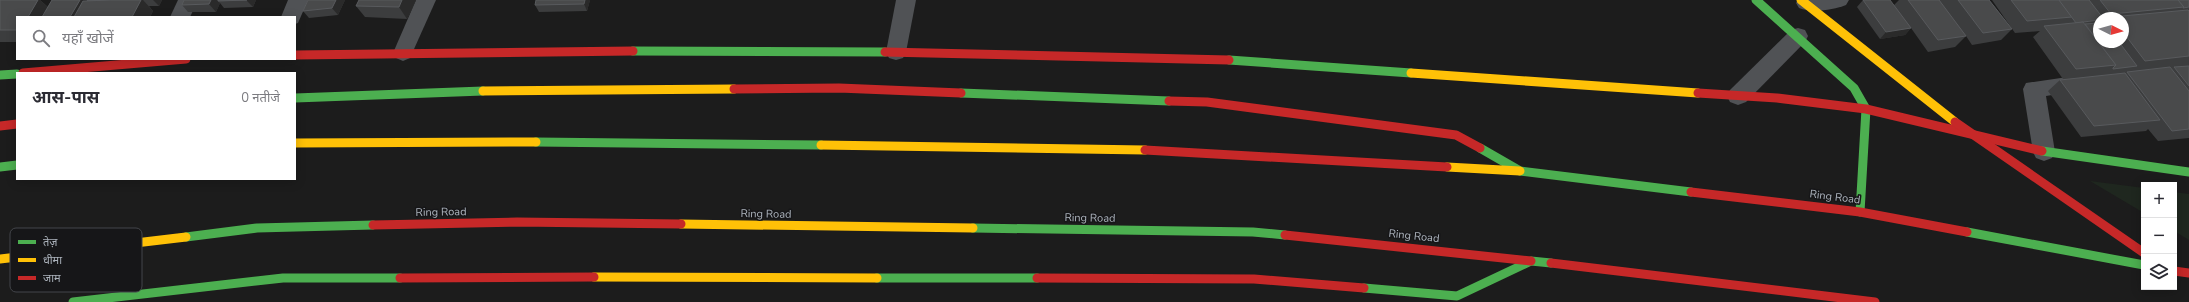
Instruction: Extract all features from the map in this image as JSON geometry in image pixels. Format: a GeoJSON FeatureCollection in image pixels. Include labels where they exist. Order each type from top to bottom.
{"type":"FeatureCollection","features":[{"type":"Feature","properties":{"kind":"main road"},"geometry":{"type":"LineString","coordinates":[[1756,0],[1829,60],[1854,88],[1866,109],[1860,212]]}},
{"type":"Feature","properties":{"kind":"main road"},"geometry":{"type":"LineString","coordinates":[[1804,2],[1856,47],[1973,136],[2141,251]]}},
{"type":"Feature","properties":{"kind":"main road"},"geometry":{"type":"LineString","coordinates":[[296,55],[402,53],[896,52],[1206,59],[1738,96],[1866,109],[2044,152],[2189,172]]}},
{"type":"Feature","properties":{"kind":"main road"},"geometry":{"type":"LineString","coordinates":[[34,72],[160,60]]}},
{"type":"Feature","properties":{"kind":"main road"},"geometry":{"type":"LineString","coordinates":[[0,75],[16,74]]}},
{"type":"Feature","properties":{"kind":"main road","name":"Ring Road"},"geometry":{"type":"LineString","coordinates":[[296,98],[423,92],[839,88],[1207,102],[1456,135],[1520,172]]}},
{"type":"Feature","properties":{"kind":"main road"},"geometry":{"type":"LineString","coordinates":[[0,126],[16,124]]}},
{"type":"Feature","properties":{"kind":"main road","name":"Ring Road"},"geometry":{"type":"LineString","coordinates":[[296,143],[647,142],[1153,150],[1520,172],[1860,212],[2141,264]]}},
{"type":"Feature","properties":{"kind":"main road"},"geometry":{"type":"LineString","coordinates":[[0,168],[16,165]]}},
{"type":"Feature","properties":{"kind":"main road","name":"Ring Road"},"geometry":{"type":"LineString","coordinates":[[142,242],[257,228],[517,222],[1253,232],[1531,261],[1875,302]]}},
{"type":"Feature","properties":{"kind":"main road","name":"Ring Road"},"geometry":{"type":"LineString","coordinates":[[0,259],[10,258]]}},
{"type":"Feature","properties":{"kind":"main road"},"geometry":{"type":"LineString","coordinates":[[73,302],[284,278],[608,277],[1254,279],[1457,296],[1531,261]]}},
{"type":"Feature","properties":{"kind":"main road"},"geometry":{"type":"LineString","coordinates":[[2177,271],[2189,273]]}},
{"type":"Feature","properties":{"kind":"street"},"geometry":{"type":"LineString","coordinates":[[180,16],[188,0]]}},
{"type":"Feature","properties":{"kind":"street"},"geometry":{"type":"LineString","coordinates":[[291,16],[298,0]]}},
{"type":"Feature","properties":{"kind":"street"},"geometry":{"type":"LineString","coordinates":[[896,52],[906,0]]}},
{"type":"Feature","properties":{"kind":"street"},"geometry":{"type":"LineString","coordinates":[[1804,2],[1839,0]]}},
{"type":"Feature","properties":{"kind":"street"},"geometry":{"type":"LineString","coordinates":[[1738,96],[1798,36]]}},
{"type":"Feature","properties":{"kind":"street"},"geometry":{"type":"LineString","coordinates":[[2044,152],[2034,89],[2104,81]]}},
{"type":"Feature","properties":{"kind":"lane"},"geometry":{"type":"LineString","coordinates":[[402,53],[426,0]]}},
{"type":"Feature","properties":{"kind":"shaded area"},"geometry":{"type":"Polygon","coordinates":[[[2090,181],[2141,188],[2141,211],[2090,181]]]}},
{"type":"Feature","properties":{"kind":"shaded area"},"geometry":{"type":"Polygon","coordinates":[[[2177,192],[2189,194],[2189,240],[2177,233],[2177,192]]]}},
{"type":"Feature","properties":{"kind":"building"},"geometry":{"type":"Polygon","coordinates":[[[0,0],[38,0],[29,16],[16,16],[16,30],[0,30],[0,0]]]}},
{"type":"Feature","properties":{"kind":"building"},"geometry":{"type":"Polygon","coordinates":[[[52,0],[80,0],[71,16],[43,16],[52,0]]]}},
{"type":"Feature","properties":{"kind":"building"},"geometry":{"type":"Polygon","coordinates":[[[88,0],[111,0],[87,1],[88,0]]]}},
{"type":"Feature","properties":{"kind":"building"},"geometry":{"type":"Polygon","coordinates":[[[141,0],[133,16],[75,16],[83,1],[141,0]]]}},
{"type":"Feature","properties":{"kind":"building"},"geometry":{"type":"Polygon","coordinates":[[[184,0],[211,0],[209,4],[182,5],[184,0]]]}},
{"type":"Feature","properties":{"kind":"building"},"geometry":{"type":"Polygon","coordinates":[[[218,0],[247,0],[218,1],[218,0]]]}},
{"type":"Feature","properties":{"kind":"building"},"geometry":{"type":"Polygon","coordinates":[[[308,0],[336,0],[332,8],[303,11],[308,0]]]}},
{"type":"Feature","properties":{"kind":"building"},"geometry":{"type":"Polygon","coordinates":[[[359,0],[402,0],[399,7],[356,6],[359,0]]]}},
{"type":"Feature","properties":{"kind":"building"},"geometry":{"type":"Polygon","coordinates":[[[536,0],[585,0],[584,4],[535,5],[536,0]]]}},
{"type":"Feature","properties":{"kind":"building"},"geometry":{"type":"Polygon","coordinates":[[[1863,0],[1890,0],[1911,28],[1886,32],[1863,0]]]}},
{"type":"Feature","properties":{"kind":"building"},"geometry":{"type":"Polygon","coordinates":[[[1908,0],[1939,0],[1966,36],[1938,40],[1908,0]]]}},
{"type":"Feature","properties":{"kind":"building"},"geometry":{"type":"Polygon","coordinates":[[[1958,0],[1989,0],[2012,29],[1983,33],[1958,0]]]}},
{"type":"Feature","properties":{"kind":"building"},"geometry":{"type":"Polygon","coordinates":[[[2011,0],[2059,0],[2072,17],[2027,21],[2011,0]]]}},
{"type":"Feature","properties":{"kind":"building"},"geometry":{"type":"Polygon","coordinates":[[[2059,0],[2089,0],[2098,12],[2093,12],[2093,21],[2076,23],[2059,0]]]}},
{"type":"Feature","properties":{"kind":"building"},"geometry":{"type":"Polygon","coordinates":[[[2100,0],[2178,0],[2184,7],[2129,12],[2109,12],[2100,0]]]}},
{"type":"Feature","properties":{"kind":"building"},"geometry":{"type":"Polygon","coordinates":[[[2178,0],[2189,0],[2189,7],[2183,8],[2184,7],[2178,0]]]}},
{"type":"Feature","properties":{"kind":"building"},"geometry":{"type":"Polygon","coordinates":[[[2188,10],[2189,56],[2145,61],[2129,40],[2129,15],[2188,10]]]}},
{"type":"Feature","properties":{"kind":"building"},"geometry":{"type":"Polygon","coordinates":[[[2083,22],[2093,35],[2093,48],[2103,48],[2116,65],[2076,69],[2044,26],[2083,22]]]}},
{"type":"Feature","properties":{"kind":"building"},"geometry":{"type":"Polygon","coordinates":[[[2093,23],[2093,35],[2085,24],[2093,23]]]}},
{"type":"Feature","properties":{"kind":"building"},"geometry":{"type":"Polygon","coordinates":[[[2103,48],[2124,48],[2137,66],[2113,69],[2116,65],[2103,48]]]}},
{"type":"Feature","properties":{"kind":"building"},"geometry":{"type":"Polygon","coordinates":[[[2189,66],[2189,86],[2174,67],[2189,66]]]}},
{"type":"Feature","properties":{"kind":"building"},"geometry":{"type":"Polygon","coordinates":[[[2170,67],[2189,91],[2189,129],[2172,131],[2127,72],[2170,67]]]}},
{"type":"Feature","properties":{"kind":"building"},"geometry":{"type":"Polygon","coordinates":[[[2125,73],[2160,120],[2094,126],[2060,80],[2125,73]]]}},
{"type":"Feature","properties":{"kind":"traffic: fast"},"geometry":{"type":"LineString","coordinates":[[1756,0],[1854,88],[1866,109],[1860,212]]}},
{"type":"Feature","properties":{"kind":"traffic: fast"},"geometry":{"type":"LineString","coordinates":[[633,51],[885,52]]}},
{"type":"Feature","properties":{"kind":"traffic: fast"},"geometry":{"type":"LineString","coordinates":[[1229,60],[1411,73]]}},
{"type":"Feature","properties":{"kind":"traffic: fast"},"geometry":{"type":"LineString","coordinates":[[0,75],[16,74]]}},
{"type":"Feature","properties":{"kind":"traffic: fast"},"geometry":{"type":"LineString","coordinates":[[296,98],[483,91]]}},
{"type":"Feature","properties":{"kind":"traffic: fast"},"geometry":{"type":"LineString","coordinates":[[961,93],[1169,101]]}},
{"type":"Feature","properties":{"kind":"traffic: fast"},"geometry":{"type":"LineString","coordinates":[[536,142],[821,145]]}},
{"type":"Feature","properties":{"kind":"traffic: fast"},"geometry":{"type":"LineString","coordinates":[[1480,148],[1520,171],[1691,192]]}},
{"type":"Feature","properties":{"kind":"traffic: fast"},"geometry":{"type":"LineString","coordinates":[[2042,151],[2189,172]]}},
{"type":"Feature","properties":{"kind":"traffic: fast"},"geometry":{"type":"LineString","coordinates":[[0,167],[16,165]]}},
{"type":"Feature","properties":{"kind":"traffic: fast"},"geometry":{"type":"LineString","coordinates":[[186,237],[257,228],[373,225]]}},
{"type":"Feature","properties":{"kind":"traffic: fast"},"geometry":{"type":"LineString","coordinates":[[973,228],[1253,232],[1285,235]]}},
{"type":"Feature","properties":{"kind":"traffic: fast"},"geometry":{"type":"LineString","coordinates":[[1967,232],[2141,264]]}},
{"type":"Feature","properties":{"kind":"traffic: fast"},"geometry":{"type":"LineString","coordinates":[[1364,288],[1457,296],[1531,261],[1551,263]]}},
{"type":"Feature","properties":{"kind":"traffic: fast"},"geometry":{"type":"LineString","coordinates":[[73,302],[283,278],[400,278]]}},
{"type":"Feature","properties":{"kind":"traffic: fast"},"geometry":{"type":"LineString","coordinates":[[877,278],[1037,278]]}},
{"type":"Feature","properties":{"kind":"traffic: slow"},"geometry":{"type":"LineString","coordinates":[[1801,0],[1955,122]]}},
{"type":"Feature","properties":{"kind":"traffic: slow"},"geometry":{"type":"LineString","coordinates":[[1411,73],[1698,93]]}},
{"type":"Feature","properties":{"kind":"traffic: slow"},"geometry":{"type":"LineString","coordinates":[[483,91],[734,89]]}},
{"type":"Feature","properties":{"kind":"traffic: slow"},"geometry":{"type":"LineString","coordinates":[[296,143],[536,142]]}},
{"type":"Feature","properties":{"kind":"traffic: slow"},"geometry":{"type":"LineString","coordinates":[[821,145],[1145,150]]}},
{"type":"Feature","properties":{"kind":"traffic: slow"},"geometry":{"type":"LineString","coordinates":[[1447,167],[1520,171]]}},
{"type":"Feature","properties":{"kind":"traffic: slow"},"geometry":{"type":"LineString","coordinates":[[681,224],[973,228]]}},
{"type":"Feature","properties":{"kind":"traffic: slow"},"geometry":{"type":"LineString","coordinates":[[142,242],[186,237]]}},
{"type":"Feature","properties":{"kind":"traffic: slow"},"geometry":{"type":"LineString","coordinates":[[0,259],[10,258]]}},
{"type":"Feature","properties":{"kind":"traffic: slow"},"geometry":{"type":"LineString","coordinates":[[594,277],[877,278]]}},
{"type":"Feature","properties":{"kind":"traffic: jam"},"geometry":{"type":"LineString","coordinates":[[296,55],[633,51]]}},
{"type":"Feature","properties":{"kind":"traffic: jam"},"geometry":{"type":"LineString","coordinates":[[885,52],[1229,60]]}},
{"type":"Feature","properties":{"kind":"traffic: jam"},"geometry":{"type":"LineString","coordinates":[[35,72],[174,60]]}},
{"type":"Feature","properties":{"kind":"traffic: jam"},"geometry":{"type":"LineString","coordinates":[[734,89],[839,88],[961,93]]}},
{"type":"Feature","properties":{"kind":"traffic: jam"},"geometry":{"type":"LineString","coordinates":[[1698,93],[1777,98],[1866,109],[2042,151]]}},
{"type":"Feature","properties":{"kind":"traffic: jam"},"geometry":{"type":"LineString","coordinates":[[1169,101],[1207,102],[1456,135],[1480,148]]}},
{"type":"Feature","properties":{"kind":"traffic: jam"},"geometry":{"type":"LineString","coordinates":[[1955,122],[2141,251]]}},
{"type":"Feature","properties":{"kind":"traffic: jam"},"geometry":{"type":"LineString","coordinates":[[0,126],[16,124]]}},
{"type":"Feature","properties":{"kind":"traffic: jam"},"geometry":{"type":"LineString","coordinates":[[1145,150],[1447,167]]}},
{"type":"Feature","properties":{"kind":"traffic: jam"},"geometry":{"type":"LineString","coordinates":[[1691,192],[1860,212],[1967,232]]}},
{"type":"Feature","properties":{"kind":"traffic: jam"},"geometry":{"type":"LineString","coordinates":[[373,225],[517,222],[681,224]]}},
{"type":"Feature","properties":{"kind":"traffic: jam"},"geometry":{"type":"LineString","coordinates":[[1285,235],[1531,261]]}},
{"type":"Feature","properties":{"kind":"traffic: jam"},"geometry":{"type":"LineString","coordinates":[[1551,263],[1875,302]]}},
{"type":"Feature","properties":{"kind":"traffic: jam"},"geometry":{"type":"LineString","coordinates":[[2177,271],[2189,273]]}},
{"type":"Feature","properties":{"kind":"traffic: jam"},"geometry":{"type":"LineString","coordinates":[[400,278],[594,277]]}},
{"type":"Feature","properties":{"kind":"traffic: jam"},"geometry":{"type":"LineString","coordinates":[[1037,278],[1254,279],[1364,288]]}}]}
